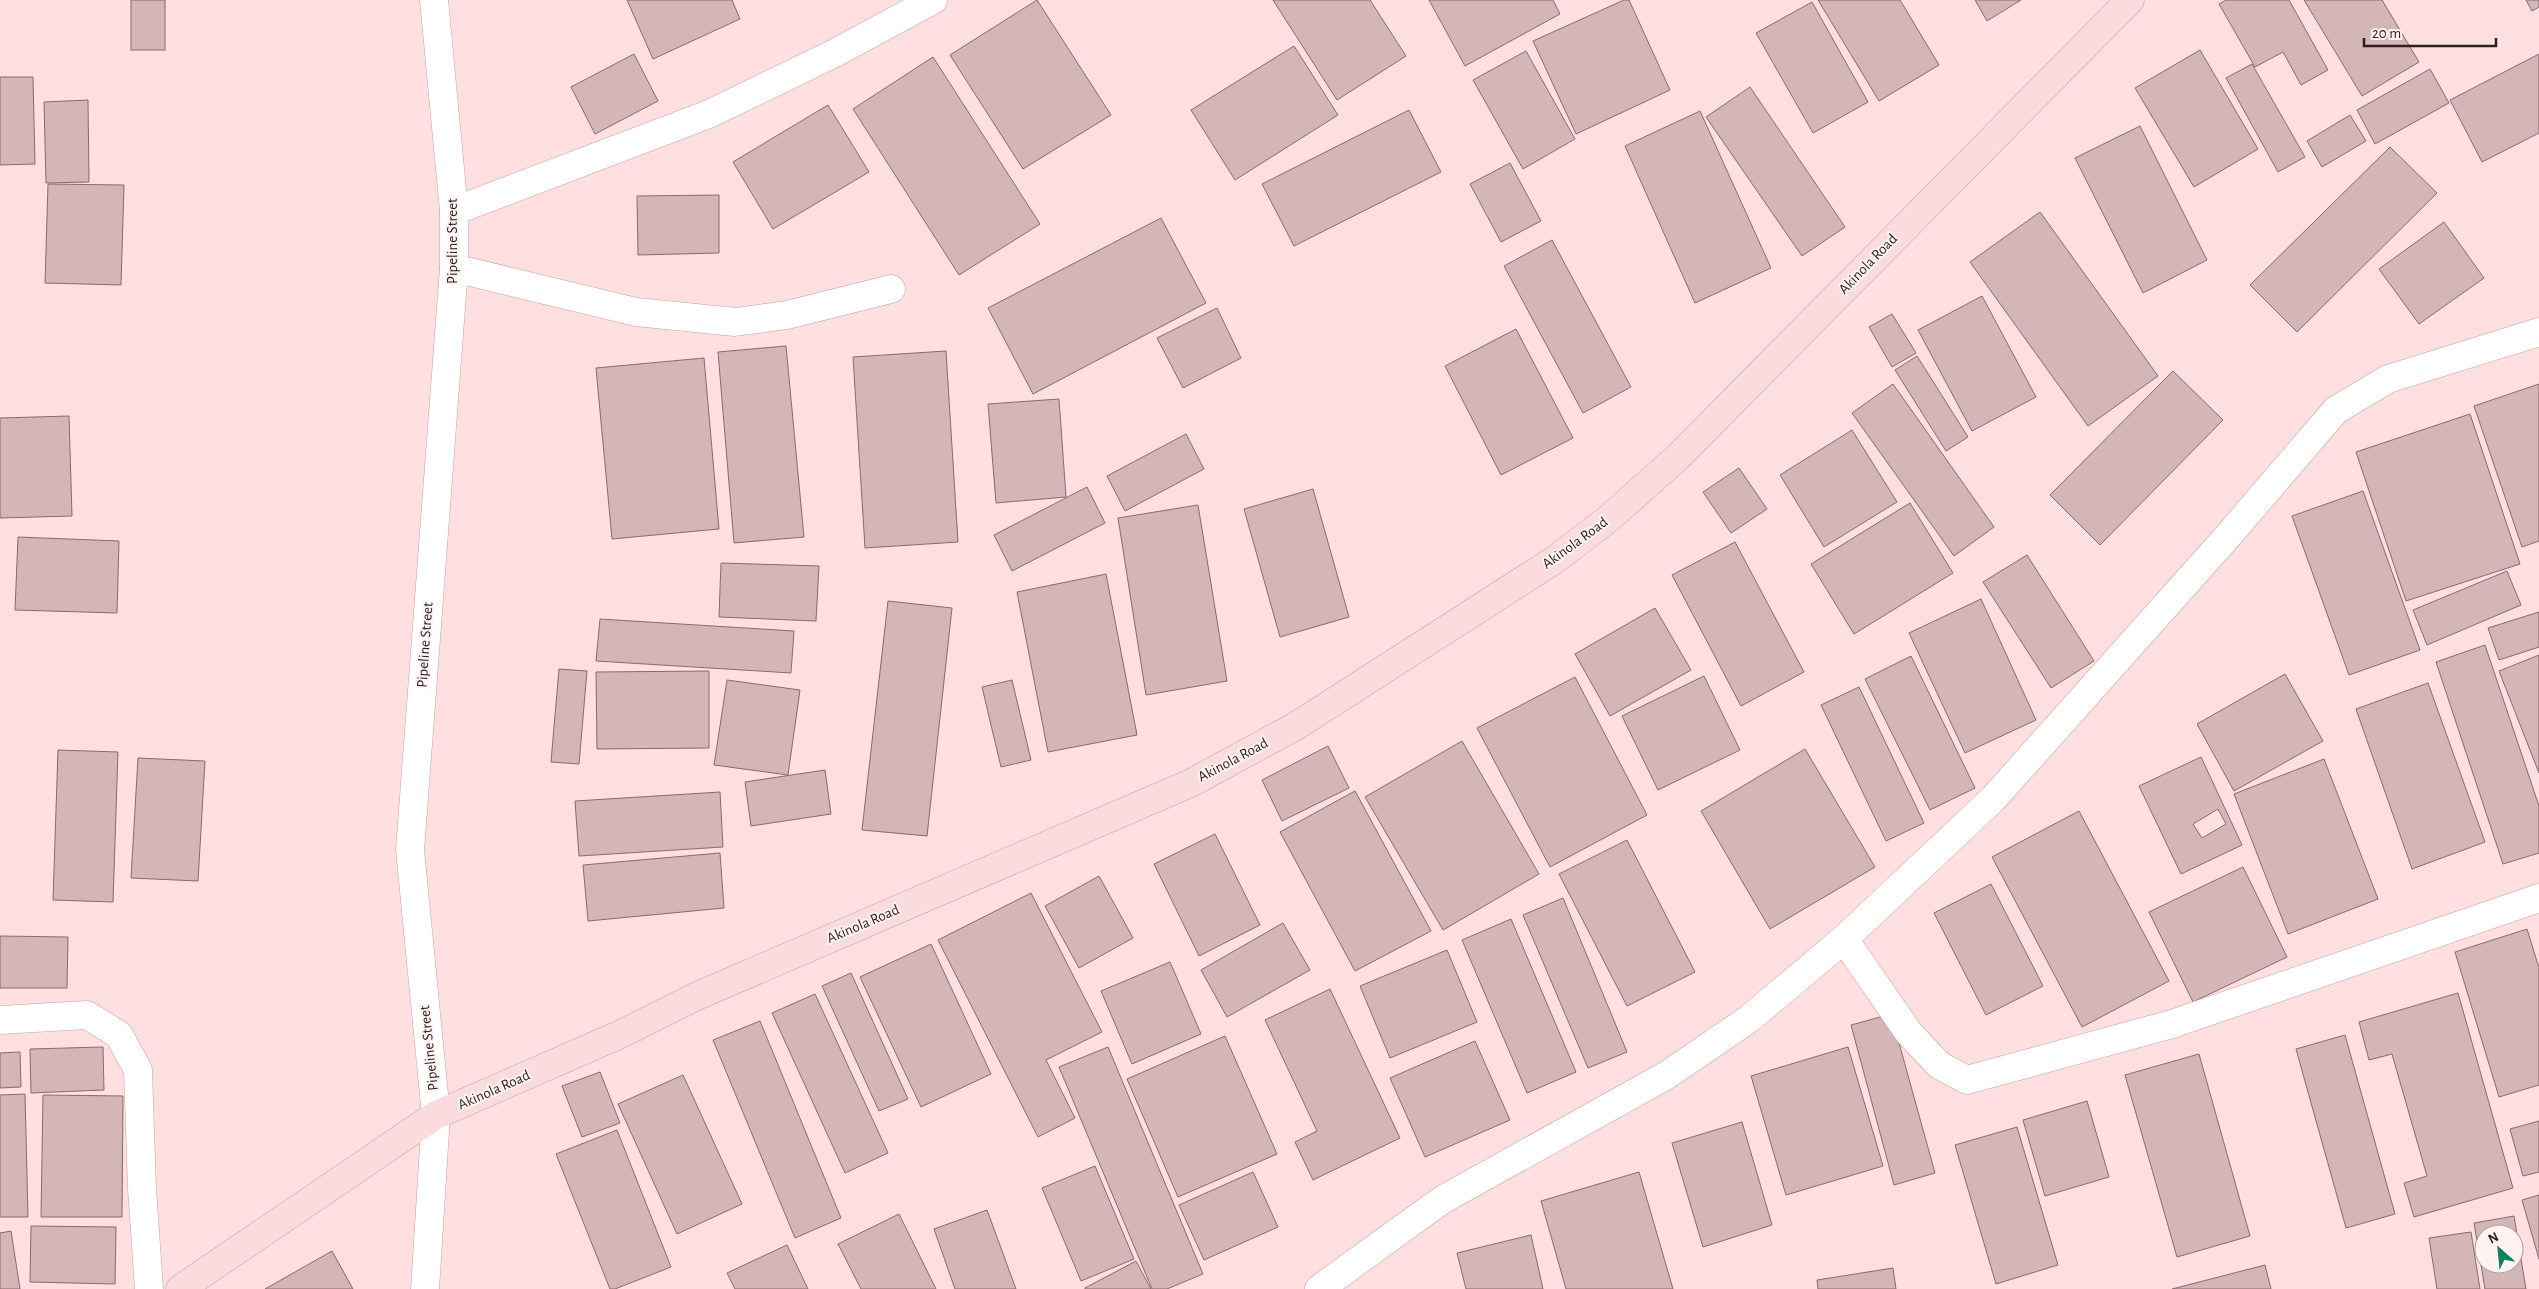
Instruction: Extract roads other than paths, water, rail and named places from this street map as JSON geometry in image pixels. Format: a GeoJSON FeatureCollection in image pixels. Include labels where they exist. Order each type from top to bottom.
{"type":"FeatureCollection","features":[{"type":"Feature","properties":{"kind":"street","name":"Pipeline Street"},"geometry":{"type":"LineString","coordinates":[[425,1289],[436,1115],[410,850],[454,268],[454,211],[434,0]]}},
{"type":"Feature","properties":{"kind":"street"},"geometry":{"type":"LineString","coordinates":[[454,211],[709,114],[835,53],[933,0]]}},
{"type":"Feature","properties":{"kind":"street","name":"Akinola Road"},"geometry":{"type":"LineString","coordinates":[[180,1289],[436,1115],[621,1034],[697,996],[1191,783],[1296,726],[1553,561],[1607,520],[1680,456],[2130,0]]}},
{"type":"Feature","properties":{"kind":"street"},"geometry":{"type":"LineString","coordinates":[[454,268],[636,312],[735,322],[787,315],[891,290]]}},
{"type":"Feature","properties":{"kind":"street"},"geometry":{"type":"LineString","coordinates":[[1320,1289],[1442,1200],[1667,1075],[1749,1020],[1844,939],[1993,799],[2220,544],[2336,410],[2388,379],[2539,332]]}},
{"type":"Feature","properties":{"kind":"street"},"geometry":{"type":"LineString","coordinates":[[1844,939],[1909,1033],[1939,1065],[1967,1080],[2172,1024],[2539,898]]}},
{"type":"Feature","properties":{"kind":"street"},"geometry":{"type":"LineString","coordinates":[[0,1020],[87,1015],[119,1035],[138,1070],[142,1188],[149,1289]]}}]}
